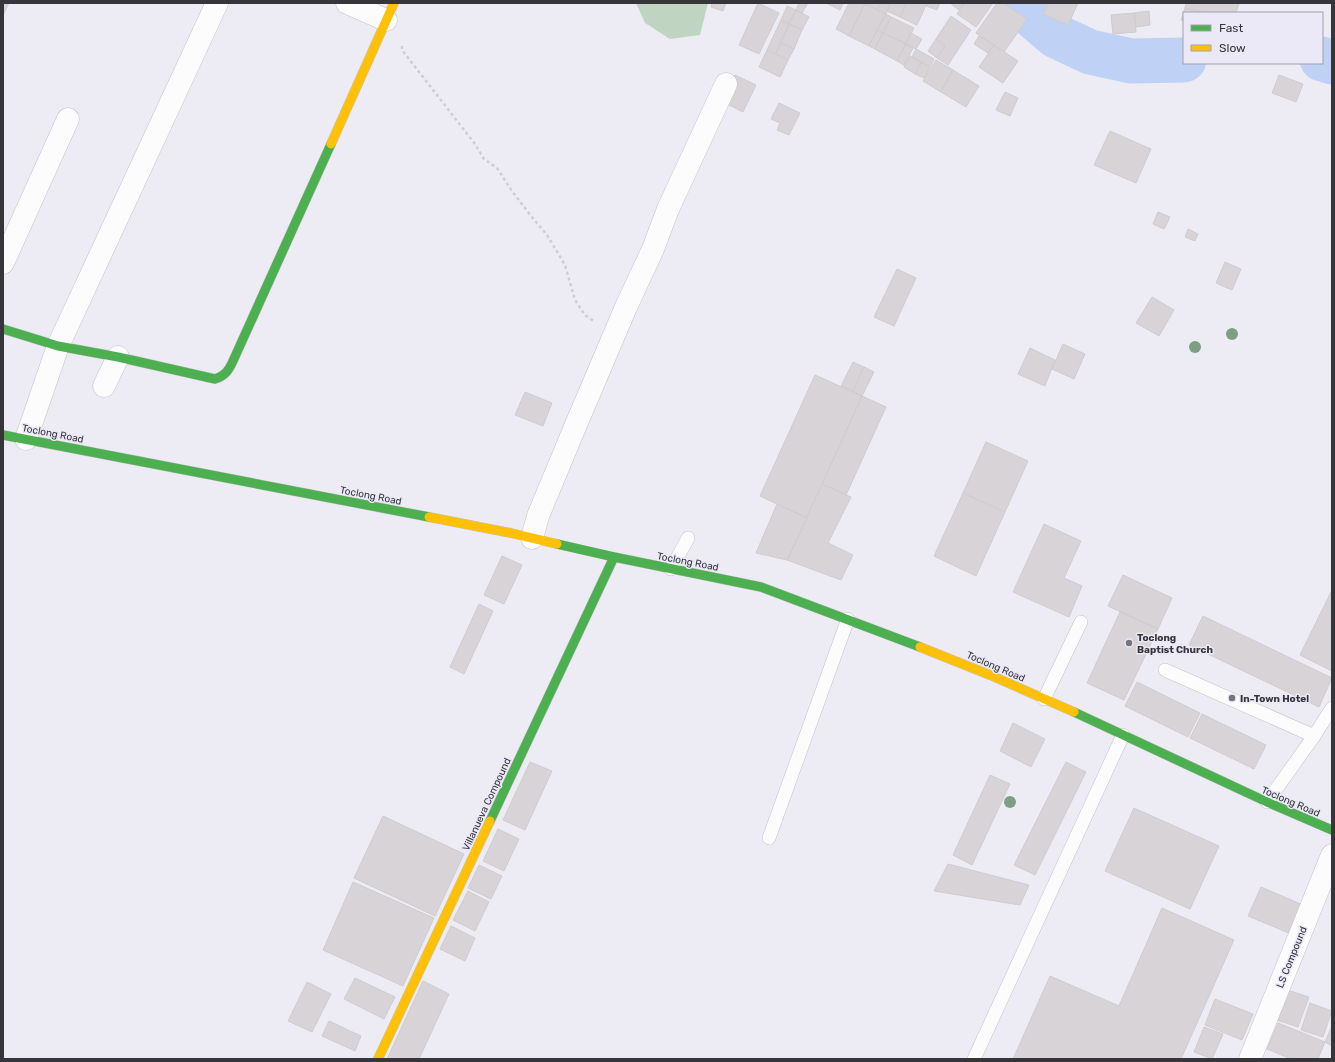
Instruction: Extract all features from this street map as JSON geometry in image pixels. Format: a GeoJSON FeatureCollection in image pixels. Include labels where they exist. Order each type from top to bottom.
{"type":"FeatureCollection","features":[{"type":"Feature","properties":{"kind":"street"},"geometry":{"type":"LineString","coordinates":[[26,439],[58,346],[217,3]]}},
{"type":"Feature","properties":{"kind":"street"},"geometry":{"type":"LineString","coordinates":[[3,329],[58,346],[118,357],[215,379],[222,378],[229,371],[389,13],[347,3]]}},
{"type":"Feature","properties":{"kind":"street"},"geometry":{"type":"LineString","coordinates":[[532,538],[538,516],[605,356],[653,249],[668,210],[726,84]]}},
{"type":"Feature","properties":{"kind":"street"},"geometry":{"type":"LineString","coordinates":[[3,263],[68,119]]}},
{"type":"Feature","properties":{"kind":"street"},"geometry":{"type":"LineString","coordinates":[[104,386],[118,357]]}},
{"type":"Feature","properties":{"kind":"street","name":"Toclong Road"},"geometry":{"type":"LineString","coordinates":[[3,435],[532,538],[614,558],[762,587],[990,675],[1267,802],[1332,830]]}},
{"type":"Feature","properties":{"kind":"street","name":"Villanueva Compound"},"geometry":{"type":"LineString","coordinates":[[378,1059],[614,558]]}},
{"type":"Feature","properties":{"kind":"street","name":"LS Compound"},"geometry":{"type":"LineString","coordinates":[[1250,1059],[1332,855]]}},
{"type":"Feature","properties":{"kind":"lane"},"geometry":{"type":"LineString","coordinates":[[671,569],[688,538]]}},
{"type":"Feature","properties":{"kind":"lane"},"geometry":{"type":"LineString","coordinates":[[769,838],[848,619]]}},
{"type":"Feature","properties":{"kind":"lane"},"geometry":{"type":"LineString","coordinates":[[1044,699],[1081,622]]}},
{"type":"Feature","properties":{"kind":"lane"},"geometry":{"type":"LineString","coordinates":[[1165,670],[1314,736]]}},
{"type":"Feature","properties":{"kind":"lane"},"geometry":{"type":"LineString","coordinates":[[1267,802],[1332,708]]}},
{"type":"Feature","properties":{"kind":"lane"},"geometry":{"type":"LineString","coordinates":[[974,1059],[1123,735]]}},
{"type":"Feature","properties":{"kind":"path"},"geometry":{"type":"LineString","coordinates":[[389,13],[399,31],[402,50],[475,144],[484,159],[497,168],[531,216],[548,235],[565,265],[575,300],[585,315],[596,322],[600,330],[605,356]]}},
{"type":"Feature","properties":{"kind":"green space"},"geometry":{"type":"Polygon","coordinates":[[[636,3],[708,3],[700,35],[670,39],[645,23],[636,3]]]}},
{"type":"Feature","properties":{"kind":"green space"},"geometry":{"type":"Polygon","coordinates":[[[1025,3],[1045,3],[1039,16],[1031,21],[1025,3]]]}},
{"type":"Feature","properties":{"kind":"building"},"geometry":{"type":"Polygon","coordinates":[[[3,3],[9,3],[3,15],[3,3]]]}},
{"type":"Feature","properties":{"kind":"building"},"geometry":{"type":"Polygon","coordinates":[[[712,3],[726,3],[723,11],[711,7],[712,3]]]}},
{"type":"Feature","properties":{"kind":"building"},"geometry":{"type":"Polygon","coordinates":[[[758,3],[779,13],[759,54],[739,45],[758,3]]]}},
{"type":"Feature","properties":{"kind":"building"},"geometry":{"type":"Polygon","coordinates":[[[799,3],[808,3],[802,13],[796,10],[799,3]]]}},
{"type":"Feature","properties":{"kind":"building"},"geometry":{"type":"Polygon","coordinates":[[[826,3],[843,3],[840,10],[826,3]]]}},
{"type":"Feature","properties":{"kind":"building"},"geometry":{"type":"Polygon","coordinates":[[[849,3],[865,4],[849,36],[836,29],[849,3]]]}},
{"type":"Feature","properties":{"kind":"building"},"geometry":{"type":"Polygon","coordinates":[[[864,3],[881,3],[877,10],[864,3]]]}},
{"type":"Feature","properties":{"kind":"building"},"geometry":{"type":"Polygon","coordinates":[[[881,3],[891,3],[886,14],[877,10],[881,3]]]}},
{"type":"Feature","properties":{"kind":"building"},"geometry":{"type":"Polygon","coordinates":[[[891,3],[907,3],[900,17],[887,11],[891,3]]]}},
{"type":"Feature","properties":{"kind":"building"},"geometry":{"type":"Polygon","coordinates":[[[907,3],[927,3],[917,25],[900,17],[907,3]]]}},
{"type":"Feature","properties":{"kind":"building"},"geometry":{"type":"Polygon","coordinates":[[[928,3],[940,3],[937,10],[926,6],[928,3]]]}},
{"type":"Feature","properties":{"kind":"building"},"geometry":{"type":"Polygon","coordinates":[[[950,3],[964,3],[959,10],[950,3]]]}},
{"type":"Feature","properties":{"kind":"building"},"geometry":{"type":"Polygon","coordinates":[[[964,3],[993,3],[976,27],[957,14],[964,3]]]}},
{"type":"Feature","properties":{"kind":"building"},"geometry":{"type":"Polygon","coordinates":[[[997,3],[1003,3],[1027,19],[1004,52],[976,33],[997,3]]]}},
{"type":"Feature","properties":{"kind":"building"},"geometry":{"type":"Polygon","coordinates":[[[1048,3],[1078,3],[1068,25],[1043,14],[1048,3]]]}},
{"type":"Feature","properties":{"kind":"building"},"geometry":{"type":"Polygon","coordinates":[[[1186,3],[1239,3],[1236,12],[1202,12],[1185,8],[1186,3]]]}},
{"type":"Feature","properties":{"kind":"building"},"geometry":{"type":"Polygon","coordinates":[[[865,4],[886,14],[869,46],[849,36],[865,4]]]}},
{"type":"Feature","properties":{"kind":"building"},"geometry":{"type":"Polygon","coordinates":[[[787,6],[796,10],[789,24],[781,20],[787,6]]]}},
{"type":"Feature","properties":{"kind":"building"},"geometry":{"type":"Polygon","coordinates":[[[1185,8],[1202,12],[1184,12],[1185,8]]]}},
{"type":"Feature","properties":{"kind":"building"},"geometry":{"type":"Polygon","coordinates":[[[796,10],[809,17],[802,30],[789,24],[796,10]]]}},
{"type":"Feature","properties":{"kind":"building"},"geometry":{"type":"Polygon","coordinates":[[[1149,11],[1150,25],[1136,27],[1134,13],[1149,11]]]}},
{"type":"Feature","properties":{"kind":"building"},"geometry":{"type":"Polygon","coordinates":[[[1134,13],[1136,32],[1113,34],[1111,15],[1134,13]]]}},
{"type":"Feature","properties":{"kind":"building"},"geometry":{"type":"Polygon","coordinates":[[[886,14],[891,17],[883,33],[877,30],[886,14]]]}},
{"type":"Feature","properties":{"kind":"building"},"geometry":{"type":"Polygon","coordinates":[[[951,16],[971,30],[948,65],[937,58],[945,46],[936,39],[951,16]]]}},
{"type":"Feature","properties":{"kind":"building"},"geometry":{"type":"Polygon","coordinates":[[[891,17],[914,28],[906,44],[883,33],[891,17]]]}},
{"type":"Feature","properties":{"kind":"building"},"geometry":{"type":"Polygon","coordinates":[[[781,20],[789,24],[775,55],[767,50],[781,20]]]}},
{"type":"Feature","properties":{"kind":"building"},"geometry":{"type":"Polygon","coordinates":[[[789,24],[802,30],[794,49],[781,43],[789,24]]]}},
{"type":"Feature","properties":{"kind":"building"},"geometry":{"type":"Polygon","coordinates":[[[877,30],[883,33],[875,49],[869,46],[877,30]]]}},
{"type":"Feature","properties":{"kind":"building"},"geometry":{"type":"Polygon","coordinates":[[[883,33],[906,44],[897,61],[875,49],[883,33]]]}},
{"type":"Feature","properties":{"kind":"building"},"geometry":{"type":"Polygon","coordinates":[[[911,33],[922,39],[916,49],[906,44],[911,33]]]}},
{"type":"Feature","properties":{"kind":"building"},"geometry":{"type":"Polygon","coordinates":[[[979,36],[994,45],[988,53],[974,44],[979,36]]]}},
{"type":"Feature","properties":{"kind":"building"},"geometry":{"type":"Polygon","coordinates":[[[936,39],[945,46],[937,58],[928,51],[936,39]]]}},
{"type":"Feature","properties":{"kind":"building"},"geometry":{"type":"Polygon","coordinates":[[[781,43],[794,49],[788,60],[775,55],[781,43]]]}},
{"type":"Feature","properties":{"kind":"building"},"geometry":{"type":"Polygon","coordinates":[[[906,44],[913,48],[904,65],[897,61],[906,44]]]}},
{"type":"Feature","properties":{"kind":"building"},"geometry":{"type":"Polygon","coordinates":[[[994,45],[1018,61],[1003,83],[979,67],[994,45]]]}},
{"type":"Feature","properties":{"kind":"building"},"geometry":{"type":"Polygon","coordinates":[[[916,49],[934,59],[930,67],[912,57],[916,49]]]}},
{"type":"Feature","properties":{"kind":"building"},"geometry":{"type":"Polygon","coordinates":[[[767,50],[788,60],[780,77],[759,67],[767,50]]]}},
{"type":"Feature","properties":{"kind":"building"},"geometry":{"type":"Polygon","coordinates":[[[910,56],[921,62],[915,74],[904,67],[910,56]]]}},
{"type":"Feature","properties":{"kind":"building"},"geometry":{"type":"Polygon","coordinates":[[[936,60],[953,70],[941,92],[923,81],[936,60]]]}},
{"type":"Feature","properties":{"kind":"building"},"geometry":{"type":"Polygon","coordinates":[[[921,62],[930,67],[924,78],[915,74],[921,62]]]}},
{"type":"Feature","properties":{"kind":"building"},"geometry":{"type":"Polygon","coordinates":[[[953,70],[979,86],[966,107],[941,92],[953,70]]]}},
{"type":"Feature","properties":{"kind":"building"},"geometry":{"type":"Polygon","coordinates":[[[735,75],[756,85],[743,112],[723,102],[735,75]]]}},
{"type":"Feature","properties":{"kind":"building"},"geometry":{"type":"Polygon","coordinates":[[[1279,75],[1303,84],[1296,102],[1272,93],[1279,75]]]}},
{"type":"Feature","properties":{"kind":"building"},"geometry":{"type":"Polygon","coordinates":[[[1005,92],[1018,98],[1010,116],[996,110],[1005,92]]]}},
{"type":"Feature","properties":{"kind":"building"},"geometry":{"type":"Polygon","coordinates":[[[779,103],[800,113],[789,135],[777,130],[780,123],[771,119],[779,103]]]}},
{"type":"Feature","properties":{"kind":"building"},"geometry":{"type":"Polygon","coordinates":[[[1110,131],[1151,149],[1136,183],[1094,165],[1110,131]]]}},
{"type":"Feature","properties":{"kind":"building"},"geometry":{"type":"Polygon","coordinates":[[[1158,212],[1170,217],[1164,229],[1153,224],[1158,212]]]}},
{"type":"Feature","properties":{"kind":"building"},"geometry":{"type":"Polygon","coordinates":[[[1188,229],[1198,234],[1195,241],[1185,237],[1188,229]]]}},
{"type":"Feature","properties":{"kind":"building"},"geometry":{"type":"Polygon","coordinates":[[[1225,262],[1241,269],[1232,290],[1216,283],[1225,262]]]}},
{"type":"Feature","properties":{"kind":"building"},"geometry":{"type":"Polygon","coordinates":[[[897,269],[916,278],[894,326],[874,317],[897,269]]]}},
{"type":"Feature","properties":{"kind":"building"},"geometry":{"type":"Polygon","coordinates":[[[1152,297],[1174,310],[1159,336],[1136,323],[1152,297]]]}},
{"type":"Feature","properties":{"kind":"building"},"geometry":{"type":"Polygon","coordinates":[[[1063,344],[1085,354],[1074,379],[1052,369],[1063,344]]]}},
{"type":"Feature","properties":{"kind":"building"},"geometry":{"type":"Polygon","coordinates":[[[1030,348],[1055,360],[1045,386],[1018,374],[1030,348]]]}},
{"type":"Feature","properties":{"kind":"building"},"geometry":{"type":"Polygon","coordinates":[[[853,362],[864,367],[853,391],[841,386],[853,362]]]}},
{"type":"Feature","properties":{"kind":"building"},"geometry":{"type":"Polygon","coordinates":[[[864,367],[874,372],[862,396],[853,391],[864,367]]]}},
{"type":"Feature","properties":{"kind":"building"},"geometry":{"type":"Polygon","coordinates":[[[815,375],[862,396],[807,518],[760,496],[815,375]]]}},
{"type":"Feature","properties":{"kind":"building"},"geometry":{"type":"Polygon","coordinates":[[[525,392],[552,403],[543,426],[515,415],[525,392]]]}},
{"type":"Feature","properties":{"kind":"building"},"geometry":{"type":"Polygon","coordinates":[[[862,396],[886,407],[846,495],[822,484],[862,396]]]}},
{"type":"Feature","properties":{"kind":"building"},"geometry":{"type":"Polygon","coordinates":[[[986,442],[1028,461],[1005,512],[963,493],[986,442]]]}},
{"type":"Feature","properties":{"kind":"building"},"geometry":{"type":"Polygon","coordinates":[[[822,484],[851,497],[828,543],[853,555],[841,580],[787,560],[822,484]]]}},
{"type":"Feature","properties":{"kind":"building"},"geometry":{"type":"Polygon","coordinates":[[[963,493],[1005,512],[976,576],[934,556],[963,493]]]}},
{"type":"Feature","properties":{"kind":"building"},"geometry":{"type":"Polygon","coordinates":[[[777,504],[807,518],[787,560],[756,553],[777,504]]]}},
{"type":"Feature","properties":{"kind":"building"},"geometry":{"type":"Polygon","coordinates":[[[1044,524],[1081,541],[1064,578],[1082,586],[1069,617],[1013,592],[1044,524]]]}},
{"type":"Feature","properties":{"kind":"building"},"geometry":{"type":"Polygon","coordinates":[[[502,556],[522,565],[504,604],[484,595],[502,556]]]}},
{"type":"Feature","properties":{"kind":"building"},"geometry":{"type":"Polygon","coordinates":[[[1123,575],[1172,598],[1158,629],[1108,606],[1123,575]]]}},
{"type":"Feature","properties":{"kind":"building"},"geometry":{"type":"Polygon","coordinates":[[[1332,590],[1332,671],[1300,655],[1332,590]]]}},
{"type":"Feature","properties":{"kind":"building"},"geometry":{"type":"Polygon","coordinates":[[[479,604],[493,611],[464,674],[450,667],[479,604]]]}},
{"type":"Feature","properties":{"kind":"building","name":"Toclong Baptist Church"},"geometry":{"type":"Polygon","coordinates":[[[1120,612],[1158,629],[1124,700],[1087,683],[1120,612]]]}},
{"type":"Feature","properties":{"kind":"building"},"geometry":{"type":"Polygon","coordinates":[[[1203,616],[1332,678],[1319,707],[1189,645],[1203,616]]]}},
{"type":"Feature","properties":{"kind":"building"},"geometry":{"type":"Polygon","coordinates":[[[1137,682],[1200,713],[1188,737],[1125,706],[1137,682]]]}},
{"type":"Feature","properties":{"kind":"building"},"geometry":{"type":"Polygon","coordinates":[[[1202,714],[1266,745],[1254,769],[1190,738],[1202,714]]]}},
{"type":"Feature","properties":{"kind":"building"},"geometry":{"type":"Polygon","coordinates":[[[1013,723],[1045,739],[1031,767],[1000,751],[1013,723]]]}},
{"type":"Feature","properties":{"kind":"building"},"geometry":{"type":"Polygon","coordinates":[[[530,762],[552,771],[525,830],[503,820],[530,762]]]}},
{"type":"Feature","properties":{"kind":"building"},"geometry":{"type":"Polygon","coordinates":[[[1066,762],[1086,772],[1035,875],[1014,865],[1066,762]]]}},
{"type":"Feature","properties":{"kind":"building"},"geometry":{"type":"Polygon","coordinates":[[[990,775],[1010,784],[972,865],[953,855],[990,775]]]}},
{"type":"Feature","properties":{"kind":"building"},"geometry":{"type":"Polygon","coordinates":[[[1134,808],[1219,846],[1190,909],[1105,871],[1134,808]]]}},
{"type":"Feature","properties":{"kind":"building"},"geometry":{"type":"Polygon","coordinates":[[[383,816],[464,854],[435,916],[354,878],[383,816]]]}},
{"type":"Feature","properties":{"kind":"building"},"geometry":{"type":"Polygon","coordinates":[[[498,829],[519,839],[504,871],[483,861],[498,829]]]}},
{"type":"Feature","properties":{"kind":"building"},"geometry":{"type":"Polygon","coordinates":[[[948,864],[1029,885],[1020,905],[934,891],[948,864]]]}},
{"type":"Feature","properties":{"kind":"building"},"geometry":{"type":"Polygon","coordinates":[[[479,865],[502,876],[491,899],[468,888],[479,865]]]}},
{"type":"Feature","properties":{"kind":"building"},"geometry":{"type":"Polygon","coordinates":[[[353,882],[434,918],[403,986],[323,950],[353,882]]]}},
{"type":"Feature","properties":{"kind":"building"},"geometry":{"type":"Polygon","coordinates":[[[1261,887],[1303,905],[1291,934],[1248,916],[1261,887]]]}},
{"type":"Feature","properties":{"kind":"building"},"geometry":{"type":"Polygon","coordinates":[[[468,891],[489,902],[475,931],[453,920],[468,891]]]}},
{"type":"Feature","properties":{"kind":"building"},"geometry":{"type":"Polygon","coordinates":[[[1162,908],[1234,940],[1181,1059],[1013,1059],[1050,976],[1119,1006],[1162,908]]]}},
{"type":"Feature","properties":{"kind":"building"},"geometry":{"type":"Polygon","coordinates":[[[451,926],[475,938],[465,961],[440,949],[451,926]]]}},
{"type":"Feature","properties":{"kind":"building"},"geometry":{"type":"Polygon","coordinates":[[[355,978],[395,997],[384,1019],[344,999],[355,978]]]}},
{"type":"Feature","properties":{"kind":"building"},"geometry":{"type":"Polygon","coordinates":[[[423,981],[449,994],[419,1059],[387,1059],[423,981]]]}},
{"type":"Feature","properties":{"kind":"building"},"geometry":{"type":"Polygon","coordinates":[[[307,982],[331,994],[312,1032],[288,1021],[307,982]]]}},
{"type":"Feature","properties":{"kind":"building"},"geometry":{"type":"Polygon","coordinates":[[[1287,990],[1309,997],[1298,1027],[1277,1020],[1287,990]]]}},
{"type":"Feature","properties":{"kind":"building"},"geometry":{"type":"Polygon","coordinates":[[[1215,999],[1253,1014],[1242,1040],[1205,1025],[1215,999]]]}},
{"type":"Feature","properties":{"kind":"building"},"geometry":{"type":"Polygon","coordinates":[[[1310,1003],[1332,1011],[1323,1037],[1301,1030],[1310,1003]]]}},
{"type":"Feature","properties":{"kind":"building"},"geometry":{"type":"Polygon","coordinates":[[[329,1021],[361,1036],[355,1051],[322,1036],[329,1021]]]}},
{"type":"Feature","properties":{"kind":"building"},"geometry":{"type":"Polygon","coordinates":[[[1278,1023],[1325,1042],[1318,1059],[1291,1059],[1267,1049],[1278,1023]]]}},
{"type":"Feature","properties":{"kind":"building"},"geometry":{"type":"Polygon","coordinates":[[[1332,1026],[1332,1046],[1325,1042],[1332,1026]]]}},
{"type":"Feature","properties":{"kind":"building"},"geometry":{"type":"Polygon","coordinates":[[[1204,1027],[1223,1034],[1212,1059],[1194,1052],[1204,1027]]]}},
{"type":"Feature","properties":{"kind":"waterway"},"geometry":{"type":"LineString","coordinates":[[1028,3],[1035,18],[1056,36],[1090,52],[1131,61],[1183,60]]}},
{"type":"Feature","properties":{"kind":"waterway"},"geometry":{"type":"LineString","coordinates":[[1323,59],[1332,62]]}},
{"type":"Feature","properties":{"kind":"traffic: fast"},"geometry":{"type":"LineString","coordinates":[[3,329],[58,346],[118,357],[215,379],[221,376],[228,370],[231,364],[331,144]]}},
{"type":"Feature","properties":{"kind":"traffic: fast"},"geometry":{"type":"LineString","coordinates":[[3,435],[429,517]]}},
{"type":"Feature","properties":{"kind":"traffic: fast"},"geometry":{"type":"LineString","coordinates":[[557,544],[761,587],[920,647]]}},
{"type":"Feature","properties":{"kind":"traffic: fast"},"geometry":{"type":"LineString","coordinates":[[490,821],[614,557]]}},
{"type":"Feature","properties":{"kind":"traffic: fast"},"geometry":{"type":"LineString","coordinates":[[1074,712],[1267,802],[1332,830]]}},
{"type":"Feature","properties":{"kind":"traffic: slow"},"geometry":{"type":"LineString","coordinates":[[331,144],[394,3]]}},
{"type":"Feature","properties":{"kind":"traffic: slow"},"geometry":{"type":"LineString","coordinates":[[429,517],[511,533],[557,544]]}},
{"type":"Feature","properties":{"kind":"traffic: slow"},"geometry":{"type":"LineString","coordinates":[[920,647],[990,675],[1074,712]]}},
{"type":"Feature","properties":{"kind":"traffic: slow"},"geometry":{"type":"LineString","coordinates":[[378,1059],[490,821]]}},
{"type":"Feature","properties":{"kind":"place","name":"Toclong Baptist Church"},"geometry":{"type":"Point","coordinates":[1129,643]}},
{"type":"Feature","properties":{"kind":"place","name":"In-Town Hotel"},"geometry":{"type":"Point","coordinates":[1232,698]}}]}
